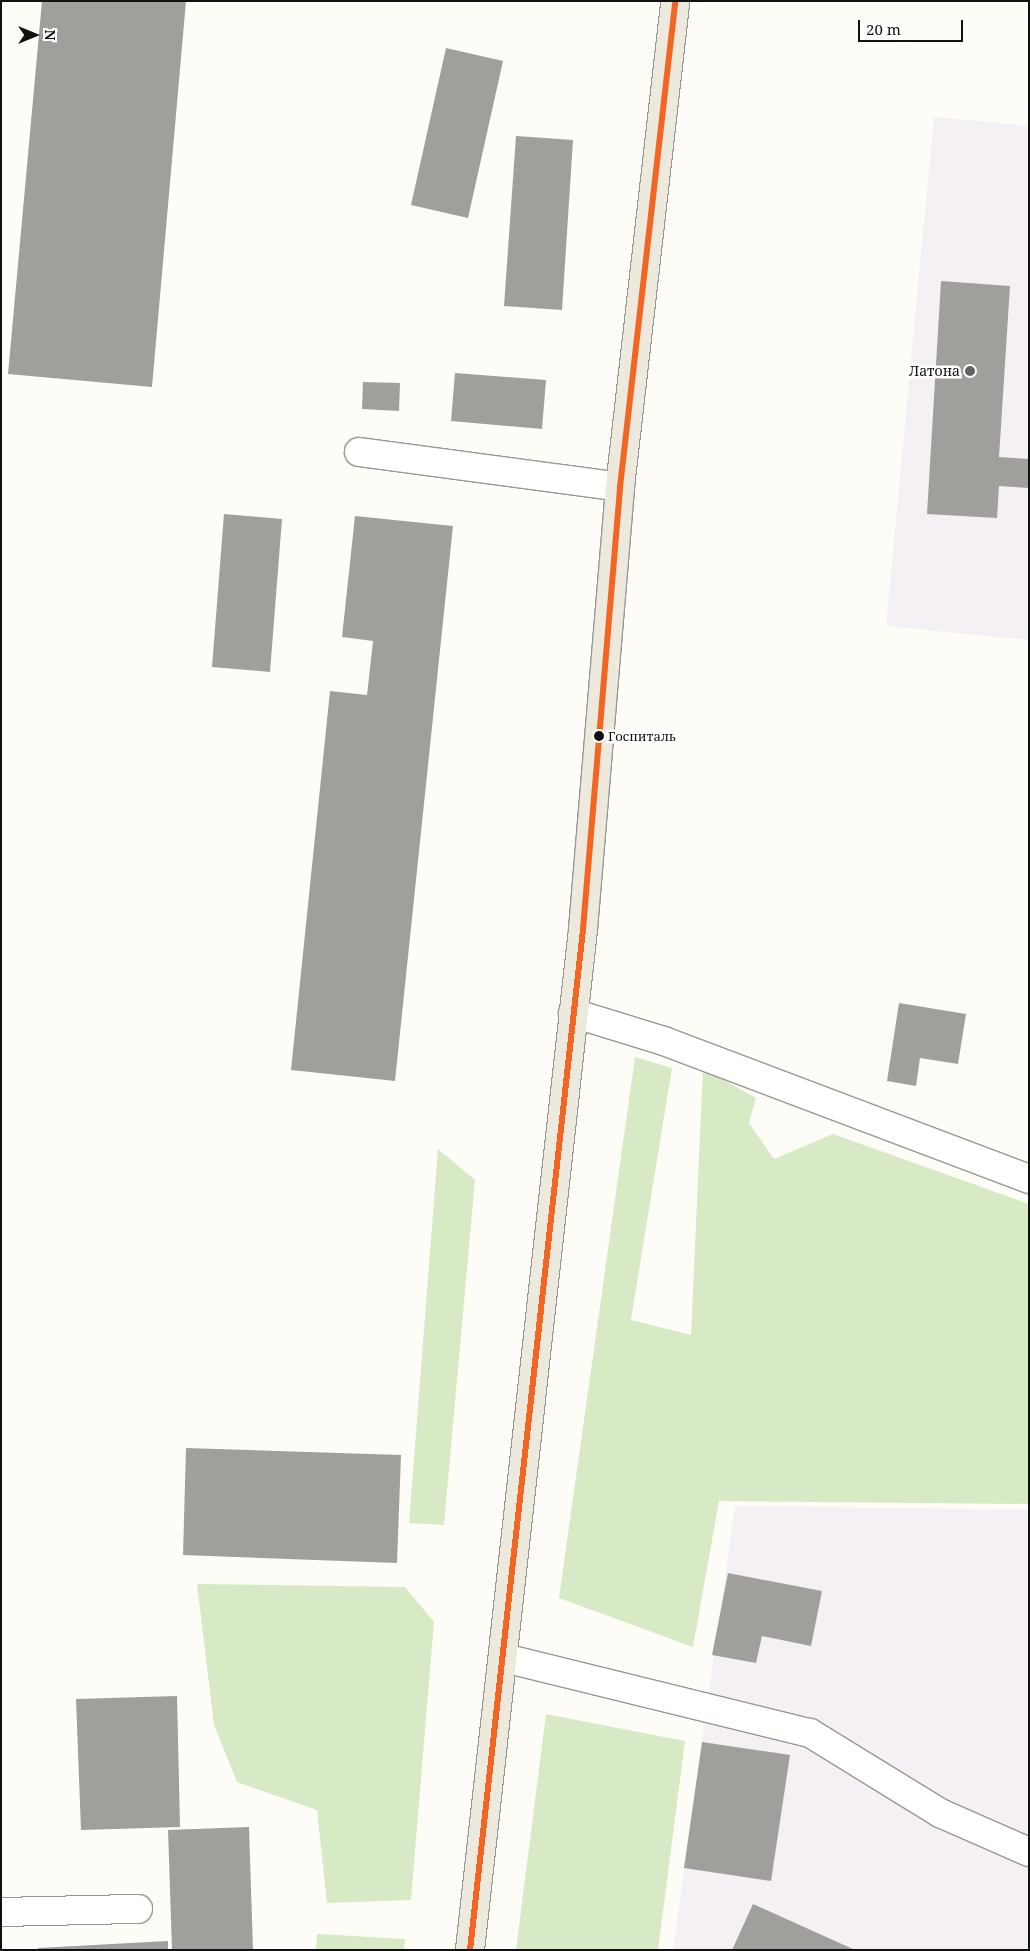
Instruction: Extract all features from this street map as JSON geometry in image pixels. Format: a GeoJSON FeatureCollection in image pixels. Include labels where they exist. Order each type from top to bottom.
{"type":"FeatureCollection","features":[{"type":"Feature","properties":{"kind":"main road"},"geometry":{"type":"LineString","coordinates":[[470,1950],[504,1658],[574,1013],[620,487],[675,1]]}},
{"type":"Feature","properties":{"kind":"lane"},"geometry":{"type":"LineString","coordinates":[[359,452],[620,487]]}},
{"type":"Feature","properties":{"kind":"lane"},"geometry":{"type":"LineString","coordinates":[[574,1013],[664,1042],[1029,1179]]}},
{"type":"Feature","properties":{"kind":"lane"},"geometry":{"type":"LineString","coordinates":[[504,1658],[810,1733],[940,1813],[1029,1852]]}},
{"type":"Feature","properties":{"kind":"lane"},"geometry":{"type":"LineString","coordinates":[[1,1912],[138,1908]]}},
{"type":"Feature","properties":{"kind":"shaded area"},"geometry":{"type":"Polygon","coordinates":[[[934,117],[1029,126],[1029,640],[886,626],[934,117]]]}},
{"type":"Feature","properties":{"kind":"shaded area"},"geometry":{"type":"Polygon","coordinates":[[[735,1506],[1029,1510],[1029,1950],[673,1950],[735,1506]]]}},
{"type":"Feature","properties":{"kind":"green space"},"geometry":{"type":"Polygon","coordinates":[[[635,1057],[672,1068],[631,1320],[691,1335],[703,1068],[756,1098],[749,1123],[774,1159],[833,1134],[1029,1204],[1029,1504],[719,1501],[693,1647],[559,1598],[635,1057]]]}},
{"type":"Feature","properties":{"kind":"green space"},"geometry":{"type":"Polygon","coordinates":[[[438,1149],[475,1180],[444,1525],[409,1523],[438,1149]]]}},
{"type":"Feature","properties":{"kind":"green space"},"geometry":{"type":"Polygon","coordinates":[[[197,1584],[405,1587],[434,1622],[411,1900],[327,1903],[317,1810],[237,1782],[214,1725],[197,1584]]]}},
{"type":"Feature","properties":{"kind":"green space"},"geometry":{"type":"Polygon","coordinates":[[[546,1714],[685,1741],[658,1950],[516,1950],[546,1714]]]}},
{"type":"Feature","properties":{"kind":"green space"},"geometry":{"type":"Polygon","coordinates":[[[317,1934],[405,1939],[404,1950],[316,1950],[317,1934]]]}},
{"type":"Feature","properties":{"kind":"building"},"geometry":{"type":"Polygon","coordinates":[[[42,1],[186,1],[152,387],[8,374],[42,1]]]}},
{"type":"Feature","properties":{"kind":"building"},"geometry":{"type":"Polygon","coordinates":[[[446,48],[503,61],[468,218],[411,205],[446,48]]]}},
{"type":"Feature","properties":{"kind":"building"},"geometry":{"type":"Polygon","coordinates":[[[516,136],[573,140],[562,310],[504,306],[516,136]]]}},
{"type":"Feature","properties":{"kind":"building","name":"Латона"},"geometry":{"type":"Polygon","coordinates":[[[941,281],[1010,286],[999,457],[1029,459],[1029,488],[999,486],[997,518],[927,514],[941,281]]]}},
{"type":"Feature","properties":{"kind":"building"},"geometry":{"type":"Polygon","coordinates":[[[455,373],[546,380],[542,429],[451,421],[455,373]]]}},
{"type":"Feature","properties":{"kind":"building"},"geometry":{"type":"Polygon","coordinates":[[[363,382],[400,383],[399,411],[362,409],[363,382]]]}},
{"type":"Feature","properties":{"kind":"building"},"geometry":{"type":"Polygon","coordinates":[[[224,514],[282,519],[270,672],[212,667],[224,514]]]}},
{"type":"Feature","properties":{"kind":"building"},"geometry":{"type":"Polygon","coordinates":[[[355,516],[453,526],[395,1081],[291,1070],[330,691],[367,695],[373,641],[342,637],[355,516]]]}},
{"type":"Feature","properties":{"kind":"building"},"geometry":{"type":"Polygon","coordinates":[[[899,1003],[966,1014],[958,1064],[920,1058],[916,1086],[887,1081],[899,1003]]]}},
{"type":"Feature","properties":{"kind":"building"},"geometry":{"type":"Polygon","coordinates":[[[186,1448],[401,1455],[397,1563],[183,1555],[186,1448]]]}},
{"type":"Feature","properties":{"kind":"building"},"geometry":{"type":"Polygon","coordinates":[[[728,1573],[822,1591],[811,1646],[762,1636],[756,1663],[712,1655],[728,1573]]]}},
{"type":"Feature","properties":{"kind":"building"},"geometry":{"type":"Polygon","coordinates":[[[177,1696],[180,1827],[81,1830],[76,1699],[177,1696]]]}},
{"type":"Feature","properties":{"kind":"building"},"geometry":{"type":"Polygon","coordinates":[[[702,1742],[790,1755],[771,1881],[684,1868],[702,1742]]]}},
{"type":"Feature","properties":{"kind":"building"},"geometry":{"type":"Polygon","coordinates":[[[249,1827],[253,1950],[172,1950],[168,1830],[249,1827]]]}},
{"type":"Feature","properties":{"kind":"building"},"geometry":{"type":"Polygon","coordinates":[[[753,1904],[855,1950],[732,1950],[753,1904]]]}},
{"type":"Feature","properties":{"kind":"building"},"geometry":{"type":"Polygon","coordinates":[[[168,1941],[168,1950],[38,1950],[38,1948],[168,1941]]]}},
{"type":"Feature","properties":{"kind":"transit line"},"geometry":{"type":"LineString","coordinates":[[470,1950],[583,929],[620,487],[675,1]]}},
{"type":"Feature","properties":{"kind":"place","name":"Латона"},"geometry":{"type":"Point","coordinates":[970,371]}},
{"type":"Feature","properties":{"kind":"place","name":"Госпиталь"},"geometry":{"type":"Point","coordinates":[599,736]}}]}
